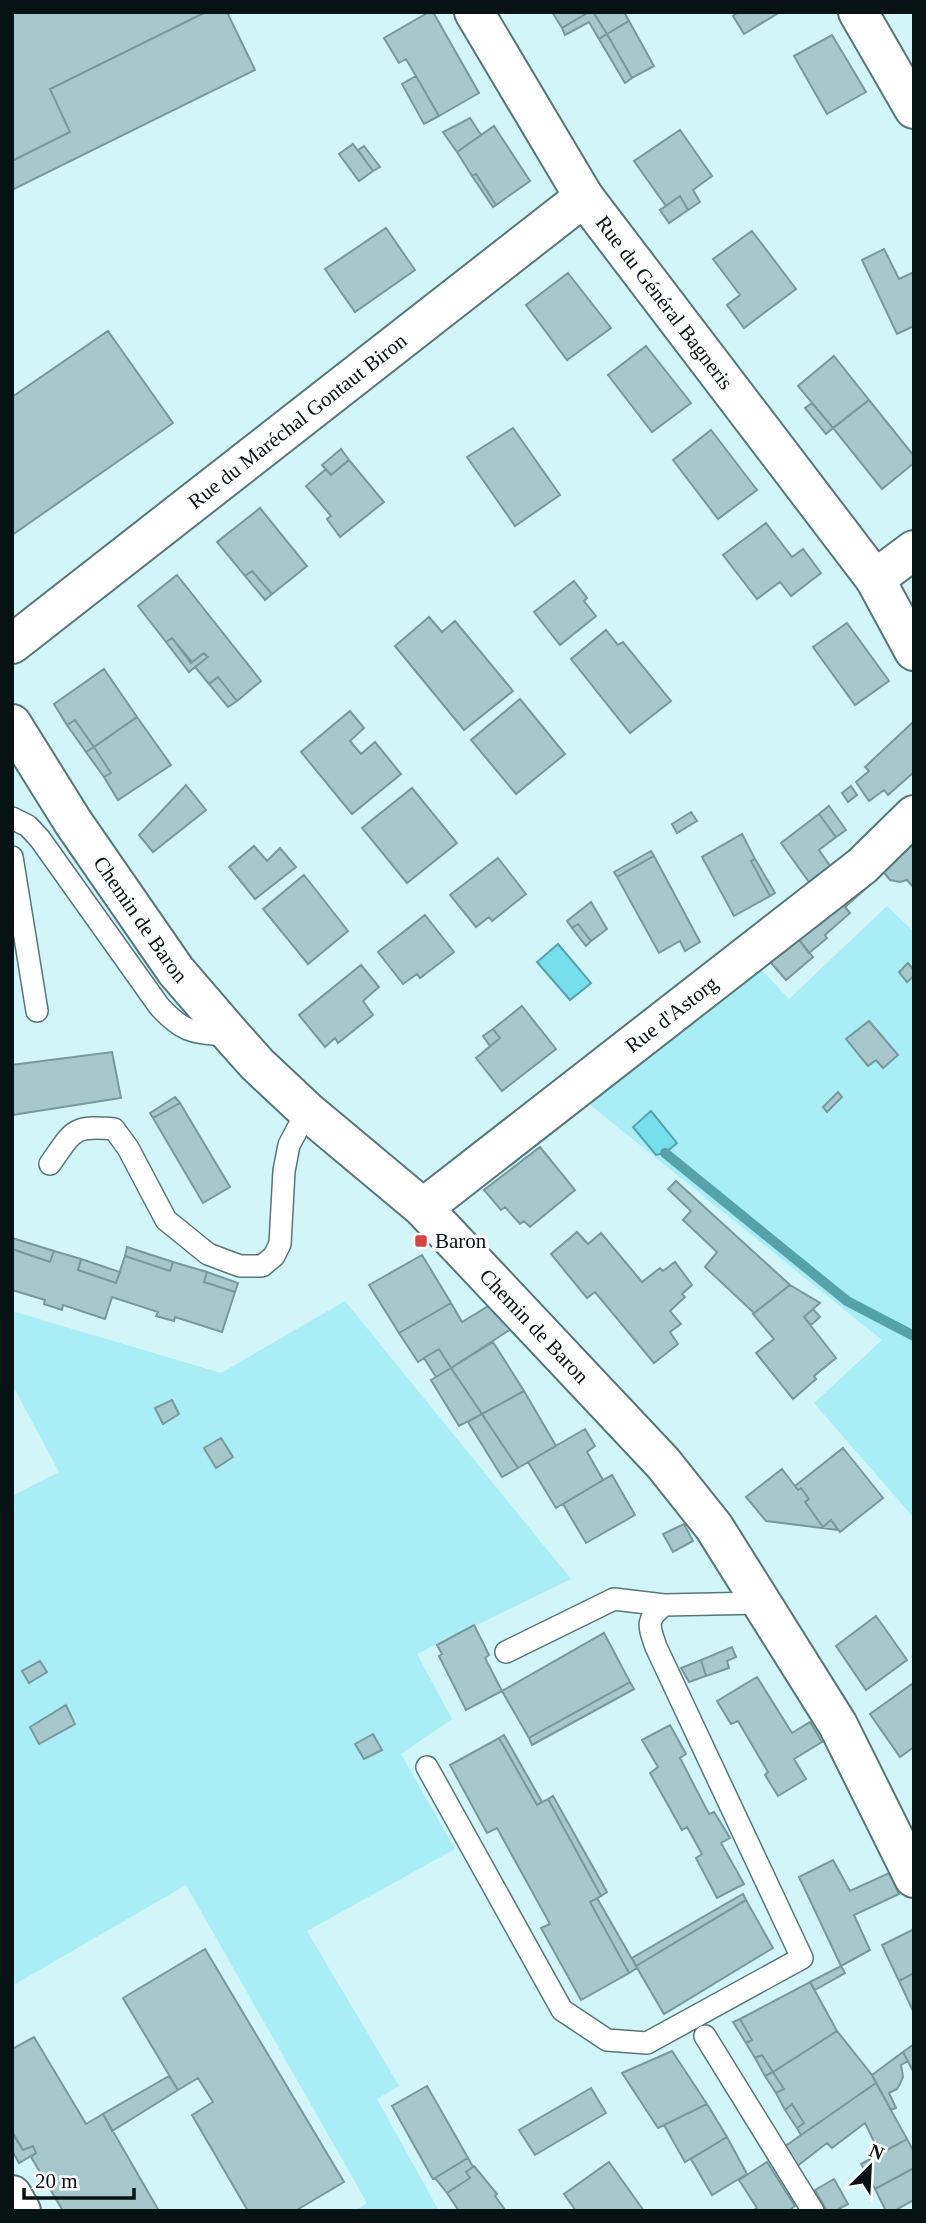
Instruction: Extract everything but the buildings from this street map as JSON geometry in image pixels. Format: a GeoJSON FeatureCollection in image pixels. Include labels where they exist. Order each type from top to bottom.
{"type":"FeatureCollection","features":[{"type":"Feature","properties":{"kind":"street","name":"Rue du Général Bagneris"},"geometry":{"type":"LineString","coordinates":[[474,12],[584,197],[875,579]]}},
{"type":"Feature","properties":{"kind":"street"},"geometry":{"type":"LineString","coordinates":[[858,12],[914,109]]}},
{"type":"Feature","properties":{"kind":"street","name":"Rue du Maréchal Gontaut Biron"},"geometry":{"type":"LineString","coordinates":[[12,644],[584,197]]}},
{"type":"Feature","properties":{"kind":"street"},"geometry":{"type":"LineString","coordinates":[[914,550],[875,579],[914,651]]}},
{"type":"Feature","properties":{"kind":"street","name":"Chemin de Baron"},"geometry":{"type":"LineString","coordinates":[[12,724],[73,822],[176,971],[232,1036],[257,1064],[307,1111],[423,1208],[663,1464],[714,1527],[838,1725],[914,1878]]}},
{"type":"Feature","properties":{"kind":"street","name":"Rue d'Astorg"},"geometry":{"type":"LineString","coordinates":[[423,1208],[862,866],[914,815]]}},
{"type":"Feature","properties":{"kind":"street"},"geometry":{"type":"LineString","coordinates":[[12,2195],[21,2211]]}},
{"type":"Feature","properties":{"kind":"lane"},"geometry":{"type":"LineString","coordinates":[[12,818],[28,826],[40,839],[159,1006],[174,1022],[190,1032],[232,1036]]}},
{"type":"Feature","properties":{"kind":"lane"},"geometry":{"type":"LineString","coordinates":[[12,857],[37,1011]]}},
{"type":"Feature","properties":{"kind":"lane"},"geometry":{"type":"LineString","coordinates":[[50,1164],[74,1132],[88,1126],[114,1129],[128,1148],[166,1220],[208,1254],[240,1266],[262,1266],[274,1256],[280,1244],[289,1145],[307,1111]]}},
{"type":"Feature","properties":{"kind":"lane"},"geometry":{"type":"LineString","coordinates":[[506,1652],[614,1599],[664,1605],[761,1603]]}},
{"type":"Feature","properties":{"kind":"lane"},"geometry":{"type":"LineString","coordinates":[[427,1767],[562,2010],[607,2040],[647,2043],[802,1958],[656,1647],[649,1625],[653,1614],[664,1605]]}},
{"type":"Feature","properties":{"kind":"lane"},"geometry":{"type":"LineString","coordinates":[[705,2036],[813,2211]]}},
{"type":"Feature","properties":{"kind":"shaded area"},"geometry":{"type":"Polygon","coordinates":[[[887,906],[914,932],[914,1518],[814,1403],[882,1340],[584,1100],[756,964],[789,999],[887,906]]]}},
{"type":"Feature","properties":{"kind":"shaded area"},"geometry":{"type":"Polygon","coordinates":[[[558,944],[591,983],[570,1000],[537,962],[558,944]]]}},
{"type":"Feature","properties":{"kind":"shaded area"},"geometry":{"type":"Polygon","coordinates":[[[651,1111],[677,1143],[665,1153],[656,1155],[633,1127],[651,1111]]]}},
{"type":"Feature","properties":{"kind":"shaded area"},"geometry":{"type":"Polygon","coordinates":[[[345,1301],[571,1579],[417,1654],[452,1719],[401,1754],[455,1849],[307,1931],[399,2086],[377,2099],[439,2211],[355,2211],[367,2203],[186,1885],[12,1986],[12,1496],[59,1472],[12,1384],[12,1311],[221,1373],[345,1301]]]}},
{"type":"Feature","properties":{"kind":"waterway"},"geometry":{"type":"LineString","coordinates":[[665,1153],[847,1301],[914,1336]]}},
{"type":"Feature","properties":{"kind":"place","name":"Baron"},"geometry":{"type":"Point","coordinates":[421,1241]}}]}
